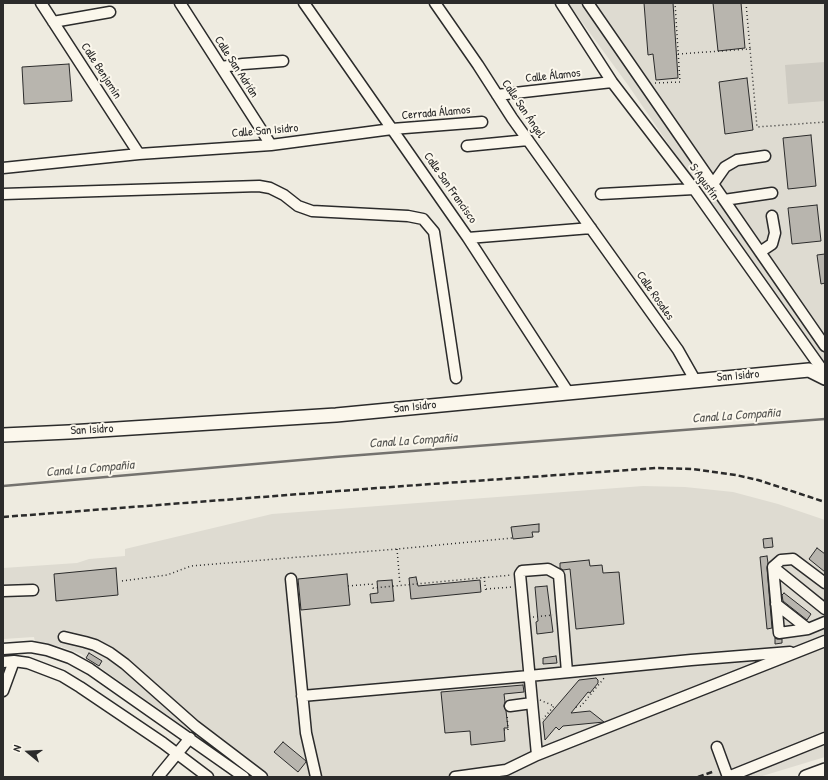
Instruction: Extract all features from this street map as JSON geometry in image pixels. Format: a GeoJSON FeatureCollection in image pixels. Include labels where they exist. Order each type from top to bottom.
{"type":"FeatureCollection","features":[{"type":"Feature","properties":{"kind":"main road","name":"San Isidro"},"geometry":{"type":"LineString","coordinates":[[3,435],[336,415],[809,370],[824,373]]}},
{"type":"Feature","properties":{"kind":"main road"},"geometry":{"type":"LineString","coordinates":[[806,777],[825,770]]}},
{"type":"Feature","properties":{"kind":"street","name":"Calle Benjamín"},"geometry":{"type":"LineString","coordinates":[[41,3],[139,154]]}},
{"type":"Feature","properties":{"kind":"street","name":"Calle San Adrián"},"geometry":{"type":"LineString","coordinates":[[180,3],[271,145]]}},
{"type":"Feature","properties":{"kind":"street","name":"Calle San Francisco"},"geometry":{"type":"LineString","coordinates":[[304,3],[468,238],[568,392]]}},
{"type":"Feature","properties":{"kind":"street","name":"Calle San Ángel"},"geometry":{"type":"LineString","coordinates":[[435,3],[528,140],[592,228]]}},
{"type":"Feature","properties":{"kind":"street","name":"S Agustín"},"geometry":{"type":"LineString","coordinates":[[561,3],[612,82],[694,189],[824,373]]}},
{"type":"Feature","properties":{"kind":"street"},"geometry":{"type":"LineString","coordinates":[[588,3],[825,346]]}},
{"type":"Feature","properties":{"kind":"street"},"geometry":{"type":"LineString","coordinates":[[53,22],[110,12]]}},
{"type":"Feature","properties":{"kind":"street"},"geometry":{"type":"LineString","coordinates":[[221,67],[283,61]]}},
{"type":"Feature","properties":{"kind":"street","name":"Calle Álamos"},"geometry":{"type":"LineString","coordinates":[[498,95],[612,82]]}},
{"type":"Feature","properties":{"kind":"street","name":"Cerrada Álamos"},"geometry":{"type":"LineString","coordinates":[[392,129],[482,122]]}},
{"type":"Feature","properties":{"kind":"street","name":"Calle San Isidro"},"geometry":{"type":"LineString","coordinates":[[3,168],[139,154],[271,145],[392,129]]}},
{"type":"Feature","properties":{"kind":"street"},"geometry":{"type":"LineString","coordinates":[[467,146],[528,140]]}},
{"type":"Feature","properties":{"kind":"street"},"geometry":{"type":"LineString","coordinates":[[713,184],[725,167],[737,160],[765,156]]}},
{"type":"Feature","properties":{"kind":"street"},"geometry":{"type":"LineString","coordinates":[[3,194],[259,186],[270,188],[284,195],[298,206],[312,210],[408,216],[423,220],[434,232],[456,378]]}},
{"type":"Feature","properties":{"kind":"street"},"geometry":{"type":"LineString","coordinates":[[601,194],[694,189]]}},
{"type":"Feature","properties":{"kind":"street"},"geometry":{"type":"LineString","coordinates":[[724,200],[772,193]]}},
{"type":"Feature","properties":{"kind":"street"},"geometry":{"type":"LineString","coordinates":[[760,252],[772,244],[775,233],[772,216]]}},
{"type":"Feature","properties":{"kind":"street"},"geometry":{"type":"LineString","coordinates":[[468,238],[592,228]]}},
{"type":"Feature","properties":{"kind":"street","name":"Calle Rosales"},"geometry":{"type":"LineString","coordinates":[[592,228],[678,350],[695,380]]}},
{"type":"Feature","properties":{"kind":"street"},"geometry":{"type":"LineString","coordinates":[[772,567],[781,560],[793,559],[825,583]]}},
{"type":"Feature","properties":{"kind":"street"},"geometry":{"type":"LineString","coordinates":[[772,567],[779,633],[808,629],[825,622]]}},
{"type":"Feature","properties":{"kind":"street"},"geometry":{"type":"LineString","coordinates":[[772,567],[825,609]]}},
{"type":"Feature","properties":{"kind":"street"},"geometry":{"type":"LineString","coordinates":[[537,755],[538,703],[529,676],[520,574],[522,571],[548,569],[564,574],[566,672]]}},
{"type":"Feature","properties":{"kind":"street"},"geometry":{"type":"LineString","coordinates":[[291,579],[306,733],[316,777]]}},
{"type":"Feature","properties":{"kind":"street"},"geometry":{"type":"LineString","coordinates":[[3,592],[33,590]]}},
{"type":"Feature","properties":{"kind":"street"},"geometry":{"type":"LineString","coordinates":[[776,604],[808,629]]}},
{"type":"Feature","properties":{"kind":"street"},"geometry":{"type":"LineString","coordinates":[[64,638],[95,645],[110,653],[125,664],[195,726],[262,777]]}},
{"type":"Feature","properties":{"kind":"street"},"geometry":{"type":"LineString","coordinates":[[455,777],[508,774],[537,755],[698,696],[800,651],[825,642]]}},
{"type":"Feature","properties":{"kind":"street"},"geometry":{"type":"LineString","coordinates":[[3,648],[31,648],[47,650],[70,658],[90,669],[244,777]]}},
{"type":"Feature","properties":{"kind":"street"},"geometry":{"type":"LineString","coordinates":[[302,696],[800,651]]}},
{"type":"Feature","properties":{"kind":"street"},"geometry":{"type":"LineString","coordinates":[[3,662],[14,661],[28,663],[62,676],[178,754],[208,777]]}},
{"type":"Feature","properties":{"kind":"street"},"geometry":{"type":"LineString","coordinates":[[3,691],[14,661]]}},
{"type":"Feature","properties":{"kind":"street"},"geometry":{"type":"LineString","coordinates":[[508,708],[538,703]]}},
{"type":"Feature","properties":{"kind":"street"},"geometry":{"type":"LineString","coordinates":[[158,777],[190,738]]}},
{"type":"Feature","properties":{"kind":"street"},"geometry":{"type":"LineString","coordinates":[[717,747],[728,777],[825,738]]}},
{"type":"Feature","properties":{"kind":"path"},"geometry":{"type":"LineString","coordinates":[[644,83],[680,82],[675,3]]}},
{"type":"Feature","properties":{"kind":"path"},"geometry":{"type":"LineString","coordinates":[[746,3],[757,127],[825,122]]}},
{"type":"Feature","properties":{"kind":"path"},"geometry":{"type":"LineString","coordinates":[[678,54],[750,49]]}},
{"type":"Feature","properties":{"kind":"path"},"geometry":{"type":"LineString","coordinates":[[122,581],[167,575],[190,566],[512,538]]}},
{"type":"Feature","properties":{"kind":"path"},"geometry":{"type":"LineString","coordinates":[[397,549],[400,585]]}},
{"type":"Feature","properties":{"kind":"path"},"geometry":{"type":"LineString","coordinates":[[348,586],[372,584],[373,588],[520,574]]}},
{"type":"Feature","properties":{"kind":"path"},"geometry":{"type":"LineString","coordinates":[[484,577],[486,590],[515,587]]}},
{"type":"Feature","properties":{"kind":"path"},"geometry":{"type":"LineString","coordinates":[[529,618],[555,615]]}},
{"type":"Feature","properties":{"kind":"path"},"geometry":{"type":"LineString","coordinates":[[576,707],[581,706],[606,676]]}},
{"type":"Feature","properties":{"kind":"path"},"geometry":{"type":"LineString","coordinates":[[540,694],[538,703],[554,706],[542,721],[541,714]]}},
{"type":"Feature","properties":{"kind":"path"},"geometry":{"type":"LineString","coordinates":[[504,730],[508,730],[508,708]]}},
{"type":"Feature","properties":{"kind":"shaded area"},"geometry":{"type":"Polygon","coordinates":[[[568,3],[825,3],[825,367],[821,367],[628,85],[568,3]]]}},
{"type":"Feature","properties":{"kind":"shaded area"},"geometry":{"type":"Polygon","coordinates":[[[825,62],[825,101],[788,104],[785,65],[825,62]]]}},
{"type":"Feature","properties":{"kind":"shaded area"},"geometry":{"type":"Polygon","coordinates":[[[643,486],[685,487],[733,492],[778,504],[825,520],[825,757],[759,777],[255,777],[81,654],[62,647],[35,642],[34,637],[3,639],[3,568],[77,563],[89,559],[125,556],[125,549],[272,514],[643,486]]]}},
{"type":"Feature","properties":{"kind":"building"},"geometry":{"type":"Polygon","coordinates":[[[644,3],[673,3],[678,78],[656,80],[653,54],[648,55],[644,3]]]}},
{"type":"Feature","properties":{"kind":"building"},"geometry":{"type":"Polygon","coordinates":[[[713,3],[741,3],[745,48],[718,51],[713,3]]]}},
{"type":"Feature","properties":{"kind":"building"},"geometry":{"type":"Polygon","coordinates":[[[69,64],[72,101],[24,104],[22,67],[69,64]]]}},
{"type":"Feature","properties":{"kind":"building"},"geometry":{"type":"Polygon","coordinates":[[[747,78],[753,130],[725,134],[719,82],[747,78]]]}},
{"type":"Feature","properties":{"kind":"building"},"geometry":{"type":"Polygon","coordinates":[[[811,135],[816,186],[788,189],[783,138],[811,135]]]}},
{"type":"Feature","properties":{"kind":"building"},"geometry":{"type":"Polygon","coordinates":[[[817,205],[821,241],[792,244],[788,208],[817,205]]]}},
{"type":"Feature","properties":{"kind":"building"},"geometry":{"type":"Polygon","coordinates":[[[825,254],[825,283],[821,284],[817,255],[825,254]]]}},
{"type":"Feature","properties":{"kind":"building"},"geometry":{"type":"Polygon","coordinates":[[[539,524],[539,532],[532,532],[533,537],[513,539],[511,527],[539,524]]]}},
{"type":"Feature","properties":{"kind":"building"},"geometry":{"type":"Polygon","coordinates":[[[772,538],[773,547],[764,548],[763,539],[772,538]]]}},
{"type":"Feature","properties":{"kind":"building"},"geometry":{"type":"Polygon","coordinates":[[[817,548],[825,554],[825,572],[809,559],[817,548]]]}},
{"type":"Feature","properties":{"kind":"building"},"geometry":{"type":"Polygon","coordinates":[[[767,556],[772,628],[767,629],[760,557],[767,556]]]}},
{"type":"Feature","properties":{"kind":"building"},"geometry":{"type":"Polygon","coordinates":[[[589,560],[590,566],[602,565],[603,573],[619,572],[624,624],[576,629],[570,569],[563,570],[560,568],[560,563],[589,560]]]}},
{"type":"Feature","properties":{"kind":"building"},"geometry":{"type":"Polygon","coordinates":[[[116,568],[118,595],[56,601],[54,574],[116,568]]]}},
{"type":"Feature","properties":{"kind":"building"},"geometry":{"type":"Polygon","coordinates":[[[347,574],[350,605],[301,610],[298,579],[347,574]]]}},
{"type":"Feature","properties":{"kind":"building"},"geometry":{"type":"Polygon","coordinates":[[[416,577],[418,586],[480,580],[481,592],[411,599],[409,578],[416,577]]]}},
{"type":"Feature","properties":{"kind":"building"},"geometry":{"type":"Polygon","coordinates":[[[392,580],[394,601],[371,603],[370,594],[378,593],[377,581],[392,580]]]}},
{"type":"Feature","properties":{"kind":"building"},"geometry":{"type":"Polygon","coordinates":[[[547,586],[553,632],[537,634],[536,622],[538,621],[535,587],[547,586]]]}},
{"type":"Feature","properties":{"kind":"building"},"geometry":{"type":"Polygon","coordinates":[[[784,593],[811,614],[807,620],[783,601],[782,595],[784,593]]]}},
{"type":"Feature","properties":{"kind":"building"},"geometry":{"type":"Polygon","coordinates":[[[775,638],[782,639],[782,643],[775,644],[775,638]]]}},
{"type":"Feature","properties":{"kind":"building"},"geometry":{"type":"Polygon","coordinates":[[[89,653],[102,661],[99,666],[86,658],[89,653]]]}},
{"type":"Feature","properties":{"kind":"building"},"geometry":{"type":"Polygon","coordinates":[[[556,656],[557,663],[543,664],[543,658],[556,656]]]}},
{"type":"Feature","properties":{"kind":"building"},"geometry":{"type":"Polygon","coordinates":[[[596,678],[598,683],[590,693],[588,692],[571,713],[590,711],[604,722],[563,726],[559,730],[556,727],[545,740],[543,722],[579,680],[596,678]]]}},
{"type":"Feature","properties":{"kind":"building"},"geometry":{"type":"Polygon","coordinates":[[[523,685],[524,692],[504,694],[504,706],[508,728],[504,728],[505,741],[471,745],[470,731],[445,733],[441,692],[523,685]]]}},
{"type":"Feature","properties":{"kind":"building"},"geometry":{"type":"Polygon","coordinates":[[[283,742],[306,761],[298,772],[274,752],[283,742]]]}},
{"type":"Feature","properties":{"kind":"waterway","name":"Canal La Compañia"},"geometry":{"type":"LineString","coordinates":[[3,486],[335,457],[825,419]]}},
{"type":"Feature","properties":{"kind":"railway"},"geometry":{"type":"LineString","coordinates":[[3,517],[656,468],[692,469],[736,475],[758,480],[825,502]]}},
{"type":"Feature","properties":{"kind":"railway"},"geometry":{"type":"LineString","coordinates":[[698,777],[715,771]]}}]}
